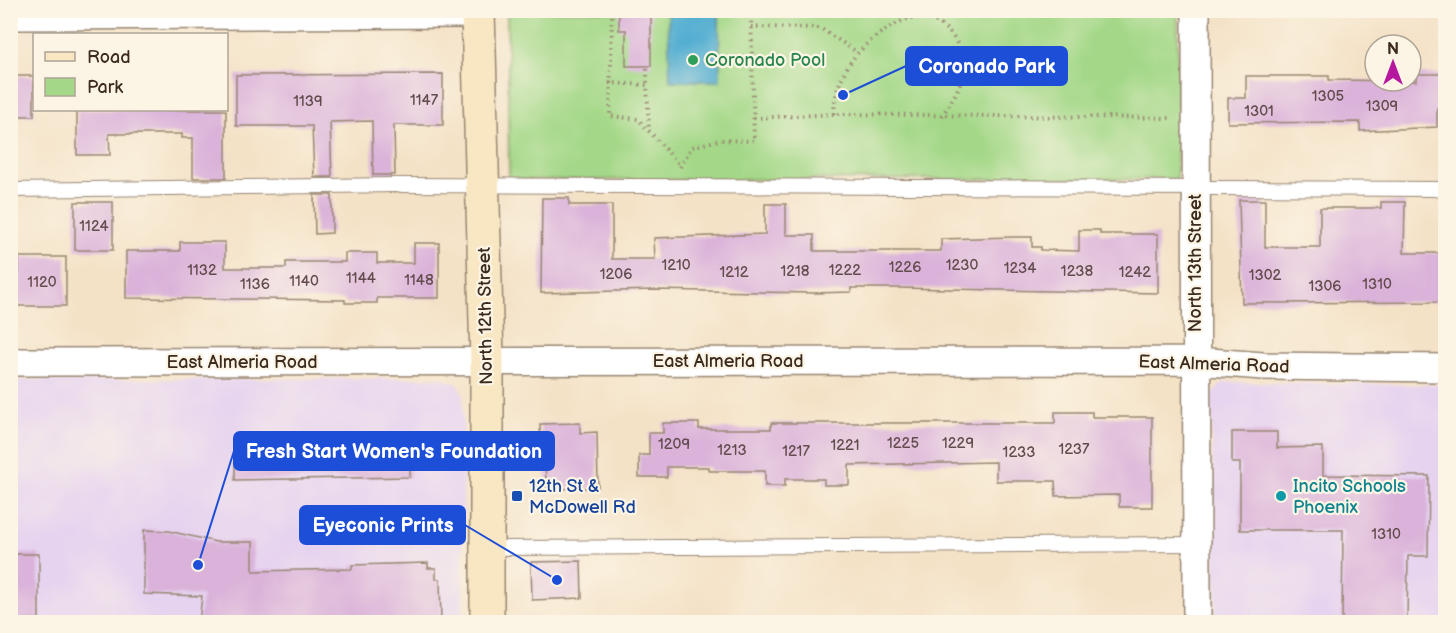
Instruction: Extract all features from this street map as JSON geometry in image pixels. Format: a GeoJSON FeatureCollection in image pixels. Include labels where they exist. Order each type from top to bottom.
{"type":"FeatureCollection","features":[{"type":"Feature","properties":{"kind":"street","name":"North 13th Street"},"geometry":{"type":"LineString","coordinates":[[1196,10],[1197,622]]}},
{"type":"Feature","properties":{"kind":"street"},"geometry":{"type":"LineString","coordinates":[[10,16],[489,12]]}},
{"type":"Feature","properties":{"kind":"street","name":"North 12th Street"},"geometry":{"type":"LineString","coordinates":[[487,622],[487,361],[482,188],[489,12]]}},
{"type":"Feature","properties":{"kind":"street","name":"East Almeria Road"},"geometry":{"type":"LineString","coordinates":[[10,362],[1196,361],[1263,366],[1446,368]]}},
{"type":"Feature","properties":{"kind":"lane"},"geometry":{"type":"LineString","coordinates":[[10,190],[397,186],[1446,189]]}},
{"type":"Feature","properties":{"kind":"lane"},"geometry":{"type":"LineString","coordinates":[[487,548],[1198,544]]}},
{"type":"Feature","properties":{"kind":"path"},"geometry":{"type":"LineString","coordinates":[[489,12],[532,10]]}},
{"type":"Feature","properties":{"kind":"path"},"geometry":{"type":"LineString","coordinates":[[612,10],[610,116],[638,119],[679,164],[680,174]]}},
{"type":"Feature","properties":{"kind":"path"},"geometry":{"type":"LineString","coordinates":[[679,164],[692,147],[719,140],[754,141],[751,10]]}},
{"type":"Feature","properties":{"kind":"path"},"geometry":{"type":"LineString","coordinates":[[913,10],[913,18]]}},
{"type":"Feature","properties":{"kind":"path"},"geometry":{"type":"LineString","coordinates":[[834,114],[838,85],[843,72],[857,52],[885,30],[913,18],[927,19],[942,26],[956,40],[963,55],[960,83],[942,117]]}},
{"type":"Feature","properties":{"kind":"path"},"geometry":{"type":"LineString","coordinates":[[751,27],[816,28],[830,33],[857,52]]}},
{"type":"Feature","properties":{"kind":"path"},"geometry":{"type":"LineString","coordinates":[[647,69],[649,131]]}},
{"type":"Feature","properties":{"kind":"path"},"geometry":{"type":"LineString","coordinates":[[609,84],[647,85]]}},
{"type":"Feature","properties":{"kind":"path"},"geometry":{"type":"LineString","coordinates":[[754,118],[834,114],[1175,118]]}},
{"type":"Feature","properties":{"kind":"shaded area"},"geometry":{"type":"Polygon","coordinates":[[[442,378],[457,384],[463,394],[463,622],[11,622],[10,380],[442,378]]]}},
{"type":"Feature","properties":{"kind":"shaded area"},"geometry":{"type":"Polygon","coordinates":[[[1224,382],[1445,385],[1445,622],[1216,622],[1211,395],[1224,382]]]}},
{"type":"Feature","properties":{"kind":"green space"},"geometry":{"type":"Polygon","coordinates":[[[507,11],[1178,11],[1177,179],[509,180],[507,11]]]}},
{"type":"Feature","properties":{"kind":"water"},"geometry":{"type":"Polygon","coordinates":[[[668,11],[719,11],[720,81],[670,81],[668,11]]]}},
{"type":"Feature","properties":{"kind":"building"},"geometry":{"type":"Polygon","coordinates":[[[619,10],[651,10],[651,66],[626,66],[626,30],[619,30],[619,10]]]}},
{"type":"Feature","properties":{"kind":"building"},"geometry":{"type":"Polygon","coordinates":[[[443,74],[443,125],[394,125],[395,175],[373,175],[372,121],[330,122],[332,177],[314,177],[312,126],[236,126],[236,75],[443,74]]]}},
{"type":"Feature","properties":{"kind":"building"},"geometry":{"type":"Polygon","coordinates":[[[1423,74],[1446,74],[1446,108],[1437,108],[1437,127],[1360,131],[1360,122],[1228,123],[1228,98],[1246,98],[1246,76],[1329,76],[1329,80],[1363,80],[1363,93],[1423,93],[1423,74]]]}},
{"type":"Feature","properties":{"kind":"building"},"geometry":{"type":"Polygon","coordinates":[[[10,76],[33,76],[34,116],[10,116],[10,76]]]}},
{"type":"Feature","properties":{"kind":"building"},"geometry":{"type":"Polygon","coordinates":[[[77,111],[226,111],[226,178],[193,178],[193,138],[182,138],[182,134],[109,134],[110,155],[77,155],[77,111]]]}},
{"type":"Feature","properties":{"kind":"building"},"geometry":{"type":"Polygon","coordinates":[[[314,195],[332,195],[332,233],[315,234],[314,195]]]}},
{"type":"Feature","properties":{"kind":"building"},"geometry":{"type":"Polygon","coordinates":[[[542,198],[569,198],[569,205],[612,205],[612,259],[655,259],[654,238],[765,234],[765,204],[786,204],[786,235],[814,235],[814,251],[941,251],[941,239],[1032,237],[1032,247],[1041,247],[1041,250],[1079,251],[1079,230],[1100,230],[1100,234],[1158,234],[1158,293],[851,288],[851,292],[814,293],[655,290],[541,293],[542,198]]]}},
{"type":"Feature","properties":{"kind":"building"},"geometry":{"type":"Polygon","coordinates":[[[1239,200],[1265,200],[1265,247],[1320,247],[1320,208],[1381,208],[1381,202],[1405,202],[1404,253],[1446,253],[1446,302],[1242,303],[1239,200]]]}},
{"type":"Feature","properties":{"kind":"building"},"geometry":{"type":"Polygon","coordinates":[[[75,202],[113,202],[113,250],[75,250],[75,202]]]}},
{"type":"Feature","properties":{"kind":"building"},"geometry":{"type":"Polygon","coordinates":[[[180,242],[225,242],[225,268],[286,268],[286,262],[345,262],[345,253],[377,253],[377,263],[414,263],[414,243],[439,243],[439,298],[377,298],[377,303],[345,303],[345,300],[126,298],[126,251],[180,251],[180,242]]]}},
{"type":"Feature","properties":{"kind":"building"},"geometry":{"type":"Polygon","coordinates":[[[19,257],[66,257],[66,306],[10,306],[10,272],[19,272],[19,257]]]}},
{"type":"Feature","properties":{"kind":"building"},"geometry":{"type":"Polygon","coordinates":[[[1055,412],[1092,412],[1092,417],[1152,417],[1152,507],[1119,507],[1119,495],[1056,496],[1055,481],[996,481],[996,462],[849,465],[849,485],[824,485],[824,479],[785,479],[785,486],[765,486],[765,471],[709,471],[709,467],[667,467],[667,477],[639,477],[639,455],[649,455],[649,433],[663,433],[663,423],[699,423],[699,429],[771,429],[771,423],[1055,423],[1055,412]]]}},
{"type":"Feature","properties":{"kind":"building"},"geometry":{"type":"Polygon","coordinates":[[[580,423],[580,433],[597,432],[598,488],[546,489],[545,449],[541,449],[540,424],[580,423]]]}},
{"type":"Feature","properties":{"kind":"building"},"geometry":{"type":"Polygon","coordinates":[[[1232,432],[1277,432],[1277,448],[1323,447],[1323,475],[1429,476],[1428,556],[1408,556],[1407,622],[1342,622],[1343,530],[1240,530],[1240,463],[1232,463],[1232,432]]]}},
{"type":"Feature","properties":{"kind":"building"},"geometry":{"type":"Polygon","coordinates":[[[235,437],[410,437],[410,477],[235,480],[235,437]]]}},
{"type":"Feature","properties":{"kind":"building"},"geometry":{"type":"Polygon","coordinates":[[[144,530],[169,531],[216,542],[253,542],[253,571],[352,569],[352,565],[428,563],[428,568],[436,568],[436,579],[440,579],[441,622],[199,622],[202,596],[144,594],[144,530]]]}},
{"type":"Feature","properties":{"kind":"building"},"geometry":{"type":"Polygon","coordinates":[[[10,554],[39,554],[39,622],[10,622],[10,554]]]}},
{"type":"Feature","properties":{"kind":"building"},"geometry":{"type":"Polygon","coordinates":[[[581,561],[582,598],[532,600],[531,562],[581,561]]]}},
{"type":"Feature","properties":{"kind":"place","name":"Coronado Pool"},"geometry":{"type":"Point","coordinates":[693,60]}},
{"type":"Feature","properties":{"kind":"place","name":"Coronado Park"},"geometry":{"type":"Point","coordinates":[843,95]}},
{"type":"Feature","properties":{"kind":"place","name":"12th St & McDowell Rd"},"geometry":{"type":"Point","coordinates":[517,496]}},
{"type":"Feature","properties":{"kind":"place","name":"Incito Schools Phoenix"},"geometry":{"type":"Point","coordinates":[1281,496]}},
{"type":"Feature","properties":{"kind":"place","name":"Fresh Start Women's Foundation"},"geometry":{"type":"Point","coordinates":[198,565]}},
{"type":"Feature","properties":{"kind":"place","name":"Eyeconic Prints"},"geometry":{"type":"Point","coordinates":[557,580]}}]}
